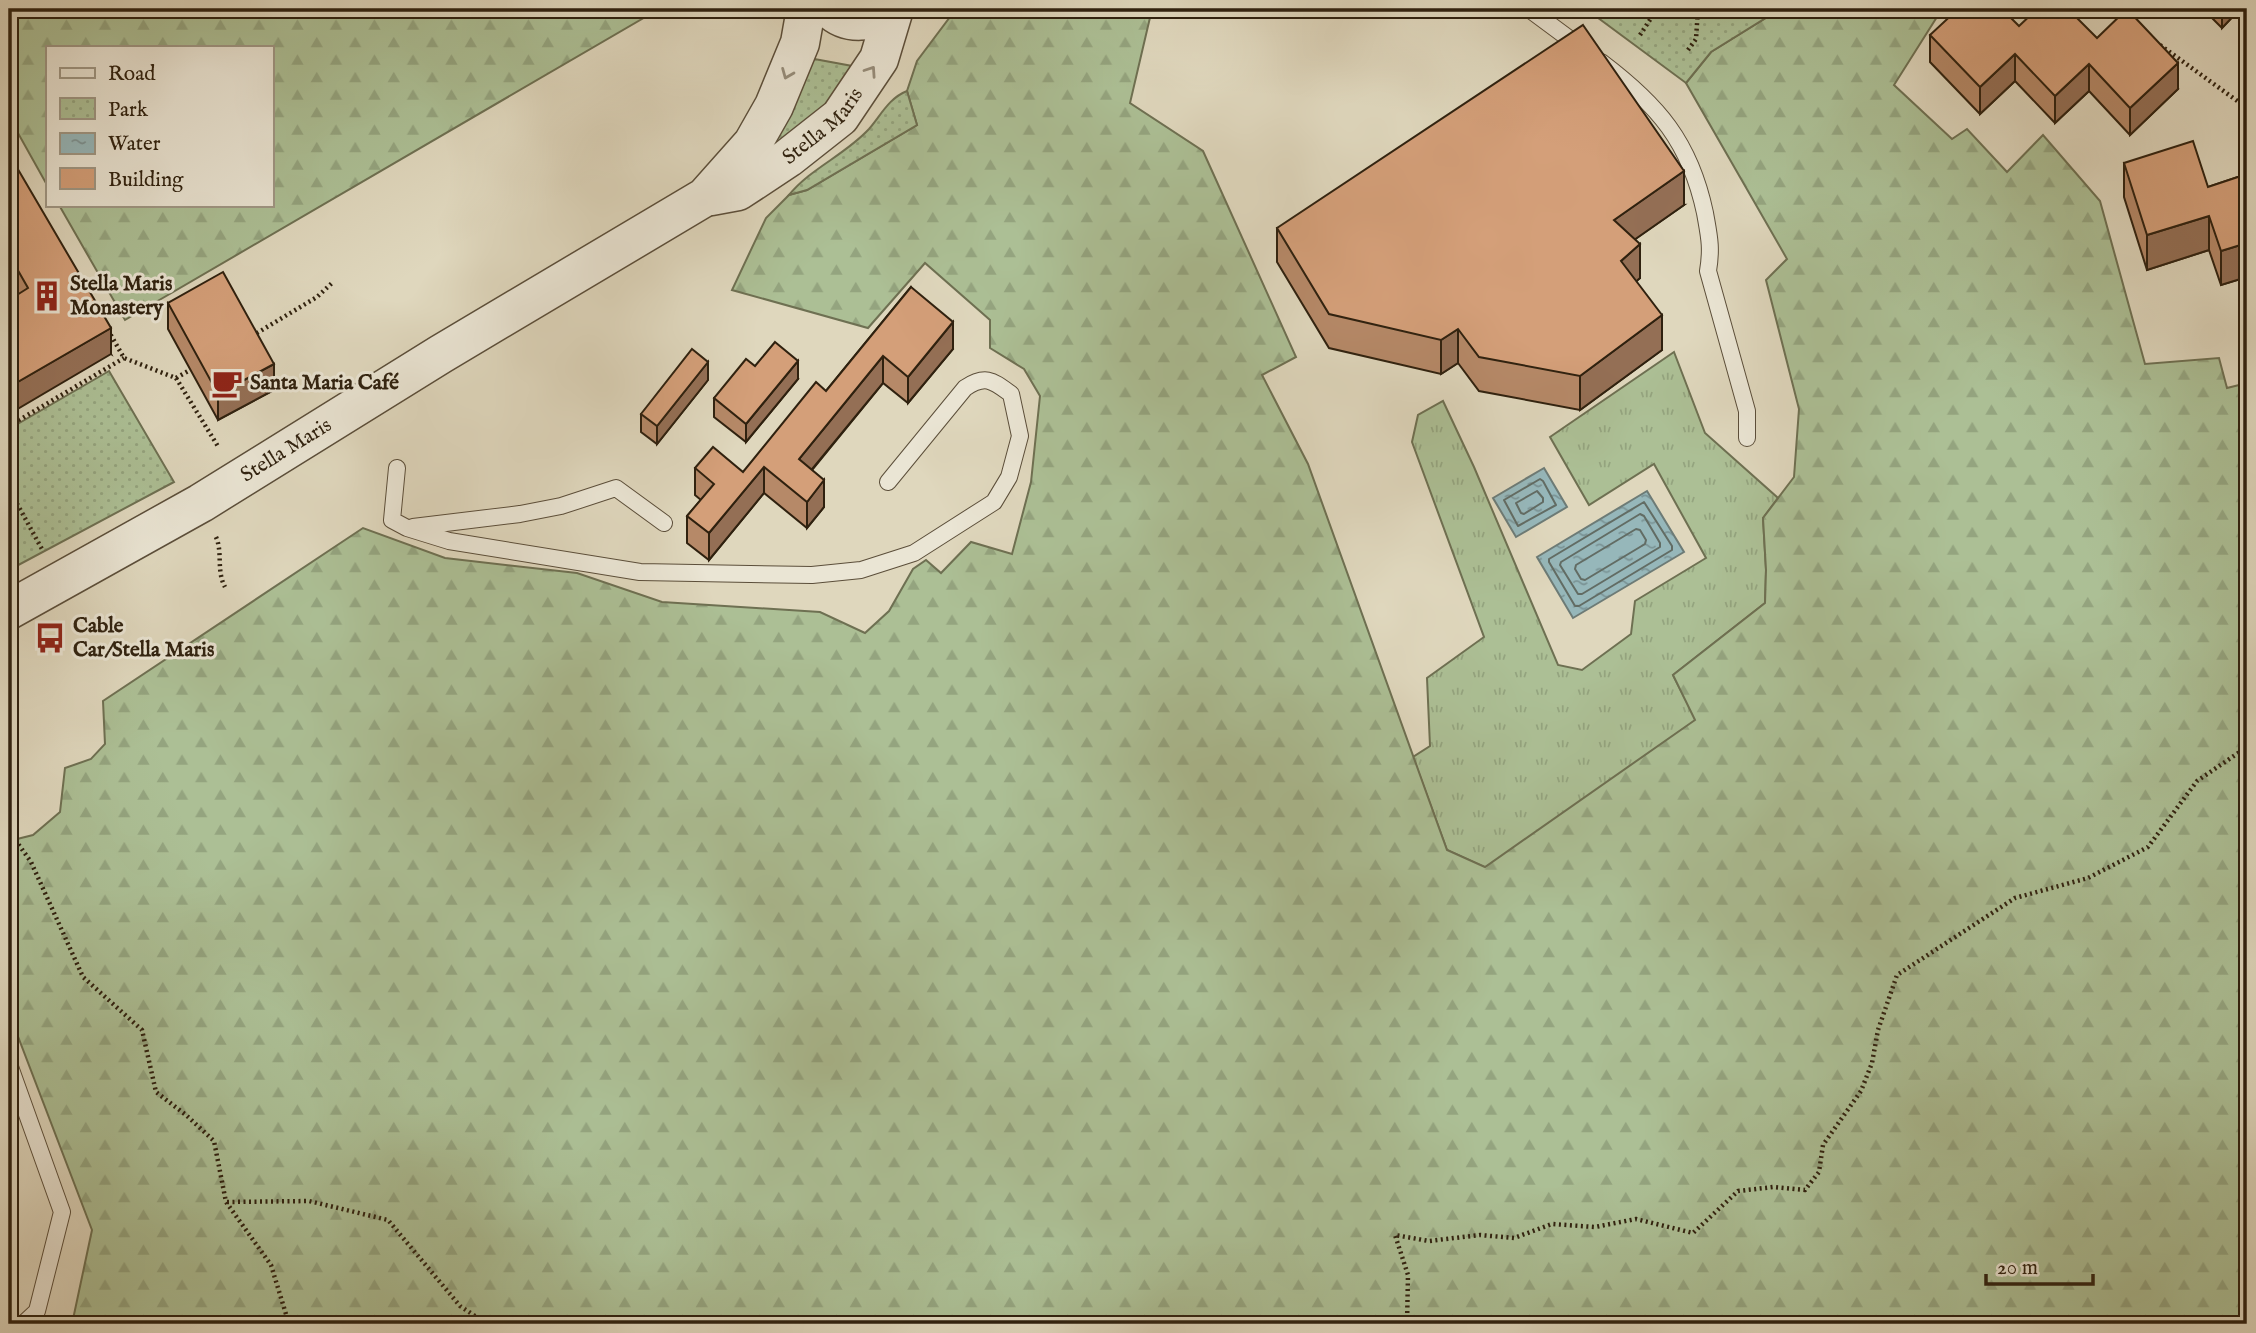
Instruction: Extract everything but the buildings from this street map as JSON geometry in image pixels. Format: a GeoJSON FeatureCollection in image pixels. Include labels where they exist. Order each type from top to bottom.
{"type":"FeatureCollection","features":[{"type":"Feature","properties":{"kind":"street","name":"Stella Maris"},"geometry":{"type":"LineString","coordinates":[[9,610],[201,503],[441,354],[705,197],[753,143],[774,106],[800,43],[806,9]]}},
{"type":"Feature","properties":{"kind":"street"},"geometry":{"type":"LineString","coordinates":[[830,9],[845,19],[865,21],[883,16],[893,9]]}},
{"type":"Feature","properties":{"kind":"street","name":"Stella Maris"},"geometry":{"type":"LineString","coordinates":[[705,197],[738,191],[788,158],[840,117],[879,59],[893,9]]}},
{"type":"Feature","properties":{"kind":"lane"},"geometry":{"type":"LineString","coordinates":[[1529,9],[1632,85],[1653,106],[1680,141],[1700,189],[1712,248],[1709,271],[1747,411],[1748,438]]}},
{"type":"Feature","properties":{"kind":"lane"},"geometry":{"type":"LineString","coordinates":[[397,468],[392,520],[407,528],[449,541],[640,572],[813,575],[861,570],[914,553],[994,502],[1009,477],[1020,436],[1011,394],[992,381],[976,380],[965,388],[888,482]]}},
{"type":"Feature","properties":{"kind":"lane"},"geometry":{"type":"LineString","coordinates":[[407,528],[530,512],[561,506],[616,488],[664,523]]}},
{"type":"Feature","properties":{"kind":"lane"},"geometry":{"type":"LineString","coordinates":[[9,1064],[62,1212],[37,1311],[23,1324]]}},
{"type":"Feature","properties":{"kind":"path"},"geometry":{"type":"LineString","coordinates":[[1640,35],[1657,9]]}},
{"type":"Feature","properties":{"kind":"path"},"geometry":{"type":"LineString","coordinates":[[1688,50],[1696,39],[1698,9]]}},
{"type":"Feature","properties":{"kind":"path"},"geometry":{"type":"LineString","coordinates":[[2108,9],[2133,26]]}},
{"type":"Feature","properties":{"kind":"path"},"geometry":{"type":"LineString","coordinates":[[2150,38],[2247,108]]}},
{"type":"Feature","properties":{"kind":"path"},"geometry":{"type":"LineString","coordinates":[[9,154],[15,165]]}},
{"type":"Feature","properties":{"kind":"path"},"geometry":{"type":"LineString","coordinates":[[246,340],[317,297],[332,283]]}},
{"type":"Feature","properties":{"kind":"path"},"geometry":{"type":"LineString","coordinates":[[106,327],[124,358],[176,377],[218,446]]}},
{"type":"Feature","properties":{"kind":"path"},"geometry":{"type":"LineString","coordinates":[[9,426],[124,358]]}},
{"type":"Feature","properties":{"kind":"path"},"geometry":{"type":"LineString","coordinates":[[176,377],[190,370]]}},
{"type":"Feature","properties":{"kind":"path"},"geometry":{"type":"LineString","coordinates":[[9,489],[45,555]]}},
{"type":"Feature","properties":{"kind":"path"},"geometry":{"type":"LineString","coordinates":[[220,545],[219,576],[225,587]]}},
{"type":"Feature","properties":{"kind":"path"},"geometry":{"type":"LineString","coordinates":[[1407,1324],[1408,1275],[1395,1235],[1429,1241],[1480,1235],[1514,1238],[1552,1224],[1595,1227],[1636,1219],[1693,1233],[1738,1191],[1773,1187],[1805,1189],[1819,1172],[1823,1145],[1861,1091],[1872,1063],[1878,1030],[1898,975],[2015,898],[2088,878],[2148,847],[2197,781],[2247,747]]}},
{"type":"Feature","properties":{"kind":"path"},"geometry":{"type":"LineString","coordinates":[[9,831],[31,862],[83,977],[142,1030],[156,1092],[214,1141],[226,1202],[271,1265],[289,1324]]}},
{"type":"Feature","properties":{"kind":"path"},"geometry":{"type":"LineString","coordinates":[[226,1202],[309,1201],[388,1220],[460,1306],[486,1324]]}},
{"type":"Feature","properties":{"kind":"green space"},"geometry":{"type":"Polygon","coordinates":[[[9,9],[659,9],[125,320],[60,206],[273,206],[273,46],[46,46],[46,183],[9,117],[9,9]]]}},
{"type":"Feature","properties":{"kind":"green space"},"geometry":{"type":"Polygon","coordinates":[[[956,9],[1152,9],[1130,103],[1203,151],[1296,357],[1262,375],[1308,464],[1447,850],[1485,867],[1695,720],[1673,675],[1765,603],[1763,518],[1794,477],[1799,409],[1766,280],[1787,259],[1686,83],[1711,52],[1780,9],[1942,9],[1894,85],[1952,139],[1967,129],[2007,172],[2043,135],[2100,201],[2145,364],[2219,358],[2227,388],[2247,383],[2247,1324],[72,1324],[92,1230],[9,1013],[9,841],[33,835],[60,812],[65,768],[91,759],[105,744],[103,701],[363,528],[445,558],[577,573],[662,602],[820,612],[865,633],[889,611],[913,569],[926,560],[941,573],[971,542],[1012,554],[1031,482],[1040,396],[1024,369],[990,348],[990,320],[925,263],[868,328],[732,290],[766,218],[789,195],[807,190],[917,125],[907,91],[917,61],[956,9]]]}},
{"type":"Feature","properties":{"kind":"green space"},"geometry":{"type":"Polygon","coordinates":[[[1586,9],[1780,9],[1711,52],[1686,83],[1586,9]]]}},
{"type":"Feature","properties":{"kind":"green space"},"geometry":{"type":"Polygon","coordinates":[[[809,58],[863,68],[808,133],[770,146],[809,58]]]}},
{"type":"Feature","properties":{"kind":"green space"},"geometry":{"type":"Polygon","coordinates":[[[907,91],[917,125],[807,190],[789,195],[807,177],[860,138],[890,102],[907,91]]]}},
{"type":"Feature","properties":{"kind":"green space"},"geometry":{"type":"Polygon","coordinates":[[[1674,352],[1705,433],[1778,498],[1763,518],[1765,603],[1673,675],[1696,720],[1486,868],[1447,850],[1413,757],[1430,746],[1427,678],[1484,637],[1412,442],[1418,415],[1443,401],[1558,665],[1582,670],[1631,634],[1635,601],[1706,558],[1654,464],[1589,505],[1550,437],[1674,352]]]}},
{"type":"Feature","properties":{"kind":"green space"},"geometry":{"type":"Polygon","coordinates":[[[109,371],[174,482],[9,570],[9,429],[109,371]]]}},
{"type":"Feature","properties":{"kind":"water"},"geometry":{"type":"Polygon","coordinates":[[[1544,468],[1567,507],[1516,537],[1493,498],[1544,468]]]}},
{"type":"Feature","properties":{"kind":"water"},"geometry":{"type":"Polygon","coordinates":[[[1647,491],[1684,552],[1573,618],[1537,557],[1647,491]]]}},
{"type":"Feature","properties":{"kind":"place","name":"Stella Maris Monastery"},"geometry":{"type":"Point","coordinates":[47,296]}},
{"type":"Feature","properties":{"kind":"place","name":"Santa Maria Café"},"geometry":{"type":"Point","coordinates":[227,383]}},
{"type":"Feature","properties":{"kind":"place","name":"Cable Car/Stella Maris"},"geometry":{"type":"Point","coordinates":[50,638]}}]}
